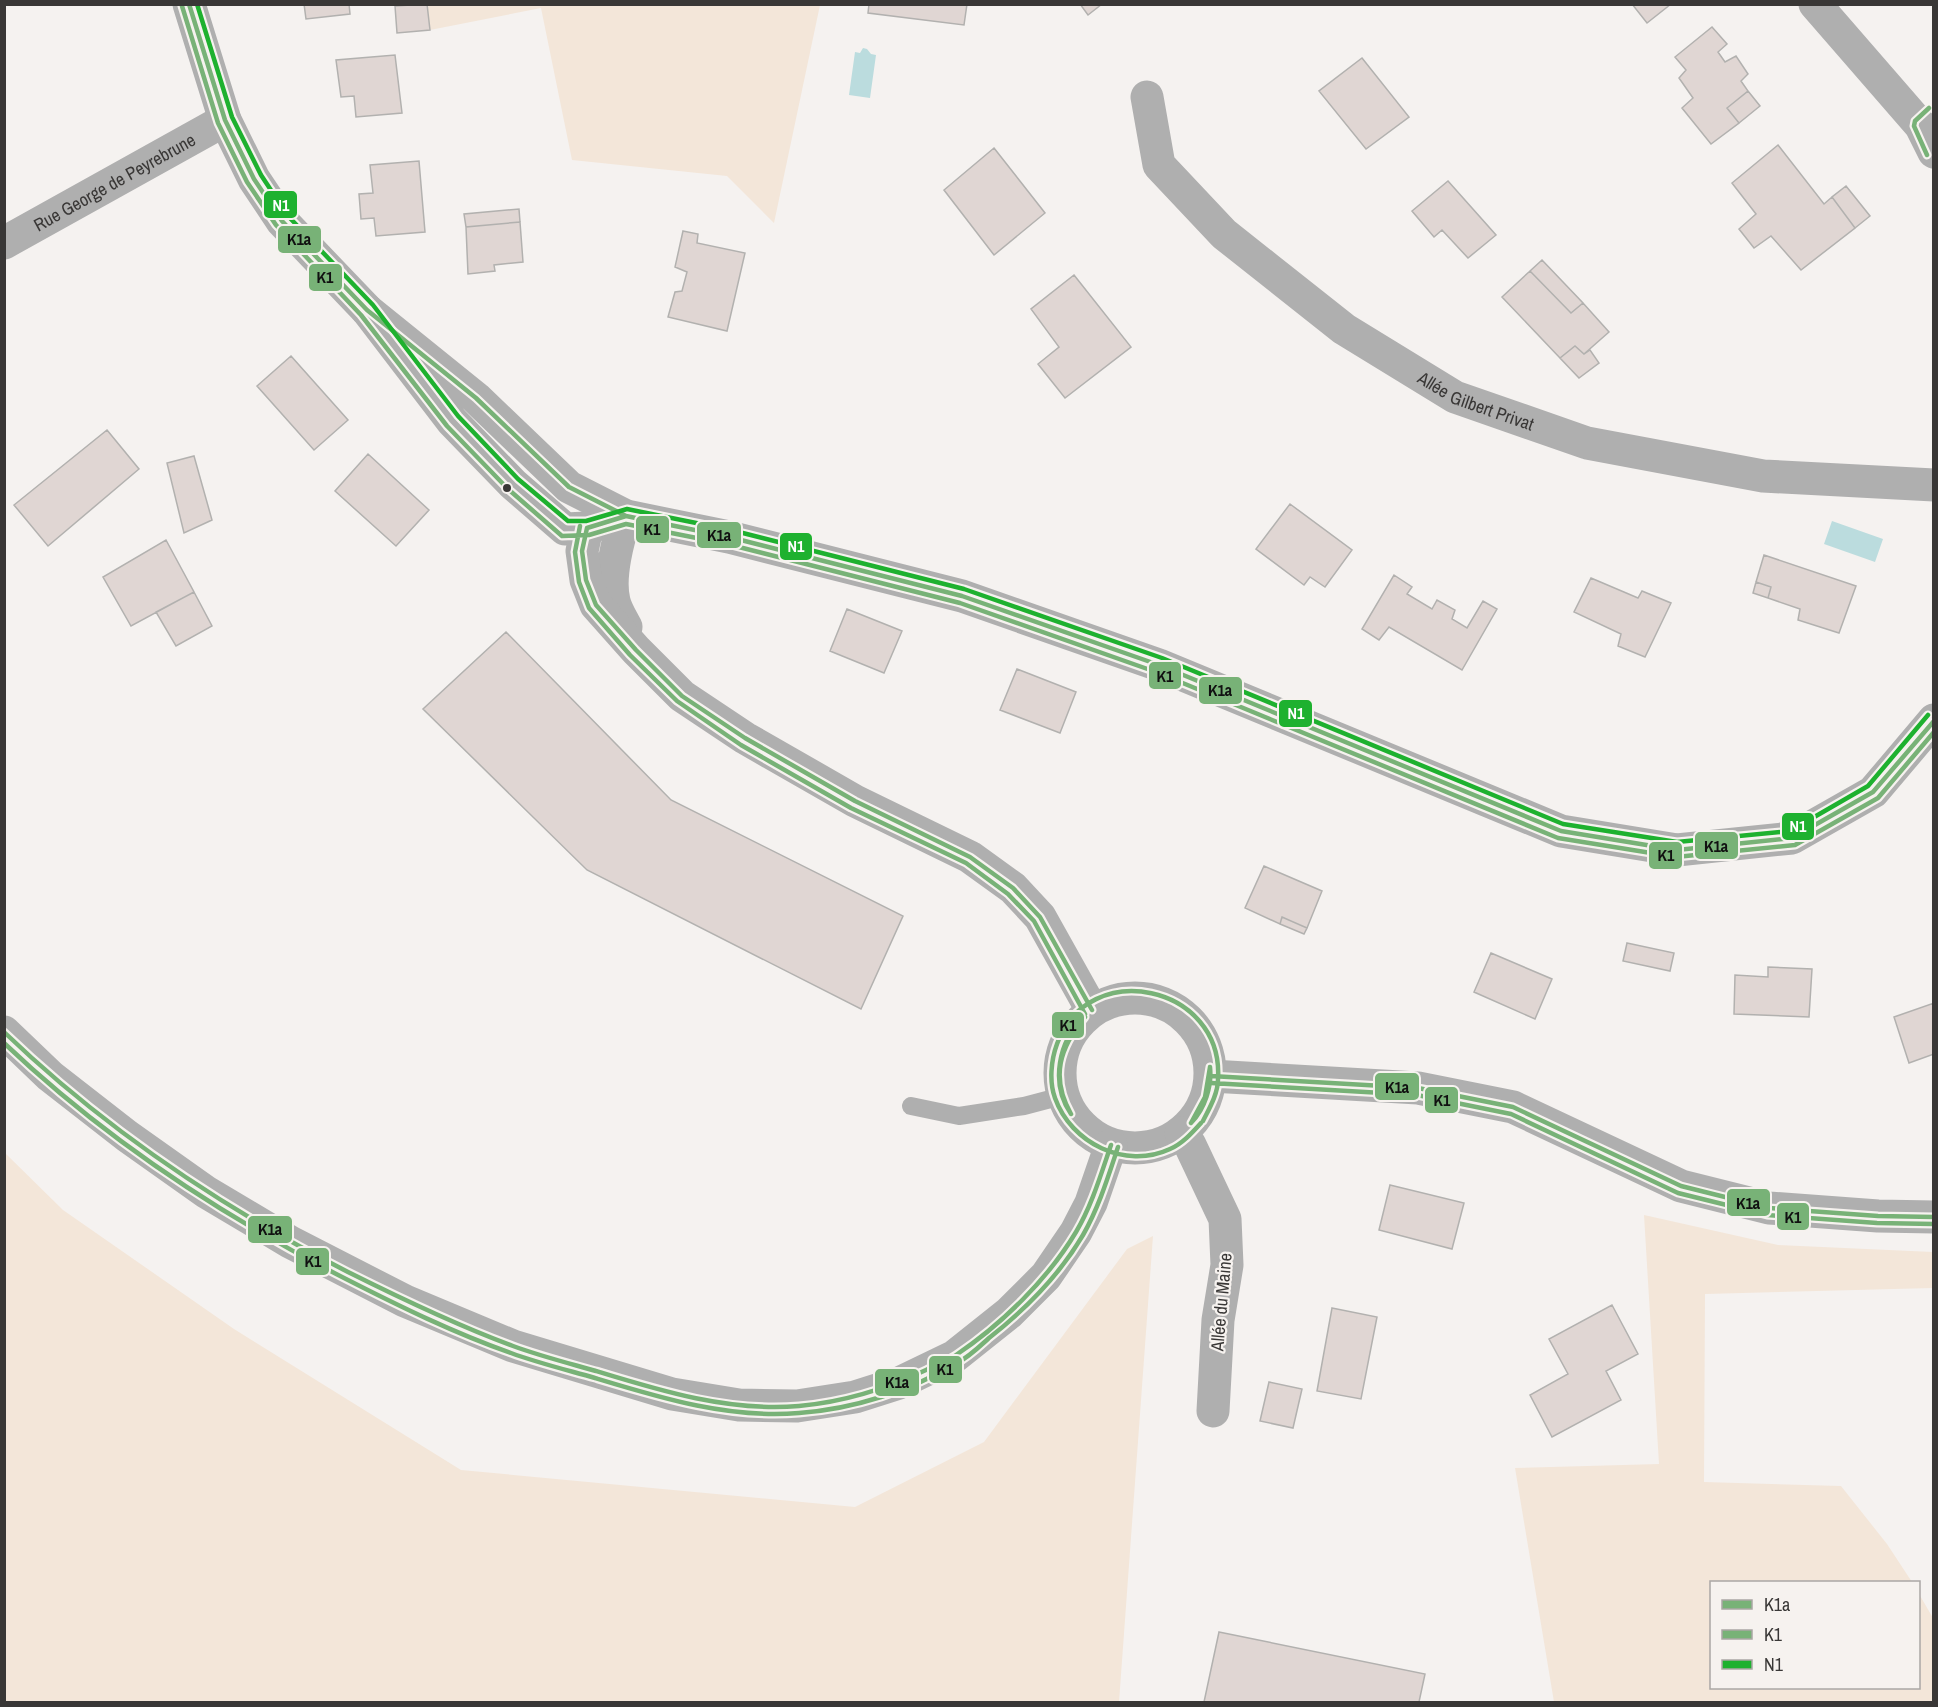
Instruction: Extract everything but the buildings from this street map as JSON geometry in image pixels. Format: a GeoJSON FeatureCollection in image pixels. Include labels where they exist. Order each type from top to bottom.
{"type":"FeatureCollection","features":[{"type":"Feature","properties":{"kind":"street"},"geometry":{"type":"LineString","coordinates":[[189,4],[225,120],[254,179],[282,220],[367,310],[452,421],[513,484],[565,529],[587,528],[626,516]]}},
{"type":"Feature","properties":{"kind":"street"},"geometry":{"type":"LineString","coordinates":[[1815,4],[1929,131]]}},
{"type":"Feature","properties":{"kind":"street","name":"Allée Gilbert Privat"},"geometry":{"type":"LineString","coordinates":[[1147,97],[1159,165],[1224,234],[1344,329],[1455,397],[1599,446],[1763,476],[1934,485]]}},
{"type":"Feature","properties":{"kind":"street","name":"Rue George de Peyrebrune"},"geometry":{"type":"LineString","coordinates":[[4,243],[225,120]]}},
{"type":"Feature","properties":{"kind":"street"},"geometry":{"type":"LineString","coordinates":[[367,310],[476,398],[569,487],[626,516],[729,537],[962,596],[1159,664],[1562,831],[1677,850],[1792,838],[1873,792],[1934,720]]}},
{"type":"Feature","properties":{"kind":"street"},"geometry":{"type":"LineString","coordinates":[[626,516],[616,546],[614,601],[636,650]]}},
{"type":"Feature","properties":{"kind":"street"},"geometry":{"type":"LineString","coordinates":[[587,528],[582,551],[586,580],[596,605],[636,650],[682,696],[745,738],[855,801],[970,857],[1013,888],[1040,917],[1092,1010]]}},
{"type":"Feature","properties":{"kind":"street"},"geometry":{"type":"LineString","coordinates":[[1138,998],[1161,1002],[1182,1014],[1198,1031],[1208,1052],[1211,1076],[1206,1098],[1196,1118],[1181,1133],[1165,1143],[1147,1148],[1129,1149],[1111,1145],[1089,1134],[1072,1117],[1062,1096],[1059,1072],[1063,1048],[1075,1027],[1092,1010],[1114,1000],[1138,998]]}},
{"type":"Feature","properties":{"kind":"street"},"geometry":{"type":"LineString","coordinates":[[4,1032],[50,1076],[127,1136],[206,1192],[290,1242],[394,1296],[513,1346],[672,1394],[739,1405],[797,1406],[855,1398],[899,1383],[955,1356],[1009,1313],[1046,1276],[1076,1232],[1091,1203],[1111,1145]]}},
{"type":"Feature","properties":{"kind":"street"},"geometry":{"type":"LineString","coordinates":[[1211,1076],[1418,1088],[1513,1107],[1681,1186],[1769,1208],[1878,1216],[1934,1217]]}},
{"type":"Feature","properties":{"kind":"street","name":"Allée du Maine"},"geometry":{"type":"LineString","coordinates":[[1181,1133],[1190,1145],[1225,1219],[1227,1265],[1218,1320],[1213,1411]]}},
{"type":"Feature","properties":{"kind":"lane"},"geometry":{"type":"LineString","coordinates":[[911,1106],[959,1116],[1024,1106],[1062,1096]]}},
{"type":"Feature","properties":{"kind":"shaded area"},"geometry":{"type":"Polygon","coordinates":[[[427,5],[820,5],[774,223],[727,176],[572,160],[541,8],[430,30],[427,5]]]}},
{"type":"Feature","properties":{"kind":"shaded area"},"geometry":{"type":"Polygon","coordinates":[[[4,1152],[63,1210],[234,1329],[461,1470],[855,1507],[984,1442],[1127,1249],[1153,1236],[1119,1702],[5,1702],[4,1152]]]}},
{"type":"Feature","properties":{"kind":"shaded area"},"geometry":{"type":"Polygon","coordinates":[[[1644,1215],[1778,1245],[1933,1252],[1933,1288],[1705,1294],[1704,1482],[1841,1486],[1887,1544],[1911,1581],[1710,1581],[1710,1689],[1920,1689],[1920,1596],[1933,1618],[1933,1702],[1554,1702],[1515,1468],[1659,1464],[1644,1215]]]}},
{"type":"Feature","properties":{"kind":"water"},"geometry":{"type":"Polygon","coordinates":[[[863,48],[876,55],[870,98],[849,95],[855,52],[860,53],[863,48]]]}},
{"type":"Feature","properties":{"kind":"water"},"geometry":{"type":"Polygon","coordinates":[[[1832,521],[1883,539],[1875,562],[1824,544],[1832,521]]]}},
{"type":"Feature","properties":{"kind":"transit line","name":"K1a"},"geometry":{"type":"LineString","coordinates":[[189,4],[225,120],[254,179],[282,221],[367,310],[476,398],[569,487],[626,516],[729,537],[962,596],[1159,665],[1561,831],[1677,850],[1792,838],[1873,792],[1934,721]]}},
{"type":"Feature","properties":{"kind":"transit line","name":"N1"},"geometry":{"type":"LineString","coordinates":[[197,4],[232,117],[261,175],[288,216],[373,305],[458,416],[518,479],[568,521],[586,521],[627,509],[731,530],[964,589],[1162,658],[1563,824],[1677,842],[1790,831],[1868,786],[1928,715]]}},
{"type":"Feature","properties":{"kind":"transit line","name":"K1"},"geometry":{"type":"LineString","coordinates":[[182,6],[218,123],[247,182],[276,225],[361,315],[447,426],[508,489],[562,536],[589,535],[626,524],[727,544],[960,603],[1156,672],[1558,838],[1676,857],[1795,845],[1878,798],[1934,732]]}},
{"type":"Feature","properties":{"kind":"transit line","name":"K1"},"geometry":{"type":"LineString","coordinates":[[1927,155],[1914,126],[1915,121],[1929,108]]}},
{"type":"Feature","properties":{"kind":"transit line","name":"K1a"},"geometry":{"type":"LineString","coordinates":[[626,516],[587,528],[582,551],[586,580],[596,605],[636,650],[682,696],[745,738],[855,801],[970,857],[1013,888],[1040,917],[1092,1010]]}},
{"type":"Feature","properties":{"kind":"transit line","name":"K1"},"geometry":{"type":"LineString","coordinates":[[580,526],[575,552],[579,582],[589,608],[630,655],[677,701],[741,745],[851,808],[966,863],[1008,894],[1034,921],[1085,1014]]}},
{"type":"Feature","properties":{"kind":"transit line","name":"K1"},"geometry":{"type":"LineString","coordinates":[[1201,1123],[1179,1144],[1170,1149],[1153,1155],[1135,1156],[1118,1154],[1102,1148],[1073,1128],[1055,1098],[1052,1085],[1055,1050],[1073,1016],[1096,999],[1123,992],[1151,993],[1178,1003],[1200,1022],[1214,1047],[1218,1085],[1203,1121]]}},
{"type":"Feature","properties":{"kind":"transit line","name":"K1a"},"geometry":{"type":"LineString","coordinates":[[1071,1114],[1064,1102],[1061,1089],[1060,1063],[1068,1038],[1085,1017]]}},
{"type":"Feature","properties":{"kind":"transit line","name":"K1a"},"geometry":{"type":"LineString","coordinates":[[1071,1114],[1061,1087],[1061,1063],[1069,1040],[1085,1017]]}},
{"type":"Feature","properties":{"kind":"transit line","name":"K1a"},"geometry":{"type":"LineString","coordinates":[[4,1032],[83,1102],[167,1165],[256,1221],[348,1272],[409,1302],[523,1350],[670,1392],[747,1406],[799,1406],[864,1394],[941,1363],[973,1343],[1023,1300],[1065,1250],[1087,1211],[1111,1145]]}},
{"type":"Feature","properties":{"kind":"transit line","name":"K1"},"geometry":{"type":"LineString","coordinates":[[4,1043],[83,1112],[166,1173],[254,1229],[406,1309],[448,1328],[532,1360],[645,1393],[721,1410],[747,1413],[799,1413],[861,1403],[920,1382],[966,1358],[1029,1303],[1074,1250],[1094,1214],[1118,1147]]}},
{"type":"Feature","properties":{"kind":"transit line","name":"K1a"},"geometry":{"type":"LineString","coordinates":[[1191,1123],[1205,1097],[1210,1067]]}},
{"type":"Feature","properties":{"kind":"transit line","name":"K1a"},"geometry":{"type":"LineString","coordinates":[[1191,1123],[1206,1097],[1210,1082],[1210,1067]]}},
{"type":"Feature","properties":{"kind":"transit line","name":"K1a"},"geometry":{"type":"LineString","coordinates":[[1211,1076],[1418,1088],[1513,1107],[1681,1186],[1769,1208],[1878,1216],[1934,1217]]}},
{"type":"Feature","properties":{"kind":"transit line","name":"K1"},"geometry":{"type":"LineString","coordinates":[[1211,1083],[1417,1095],[1511,1114],[1678,1193],[1767,1215],[1877,1223],[1934,1224]]}}]}
